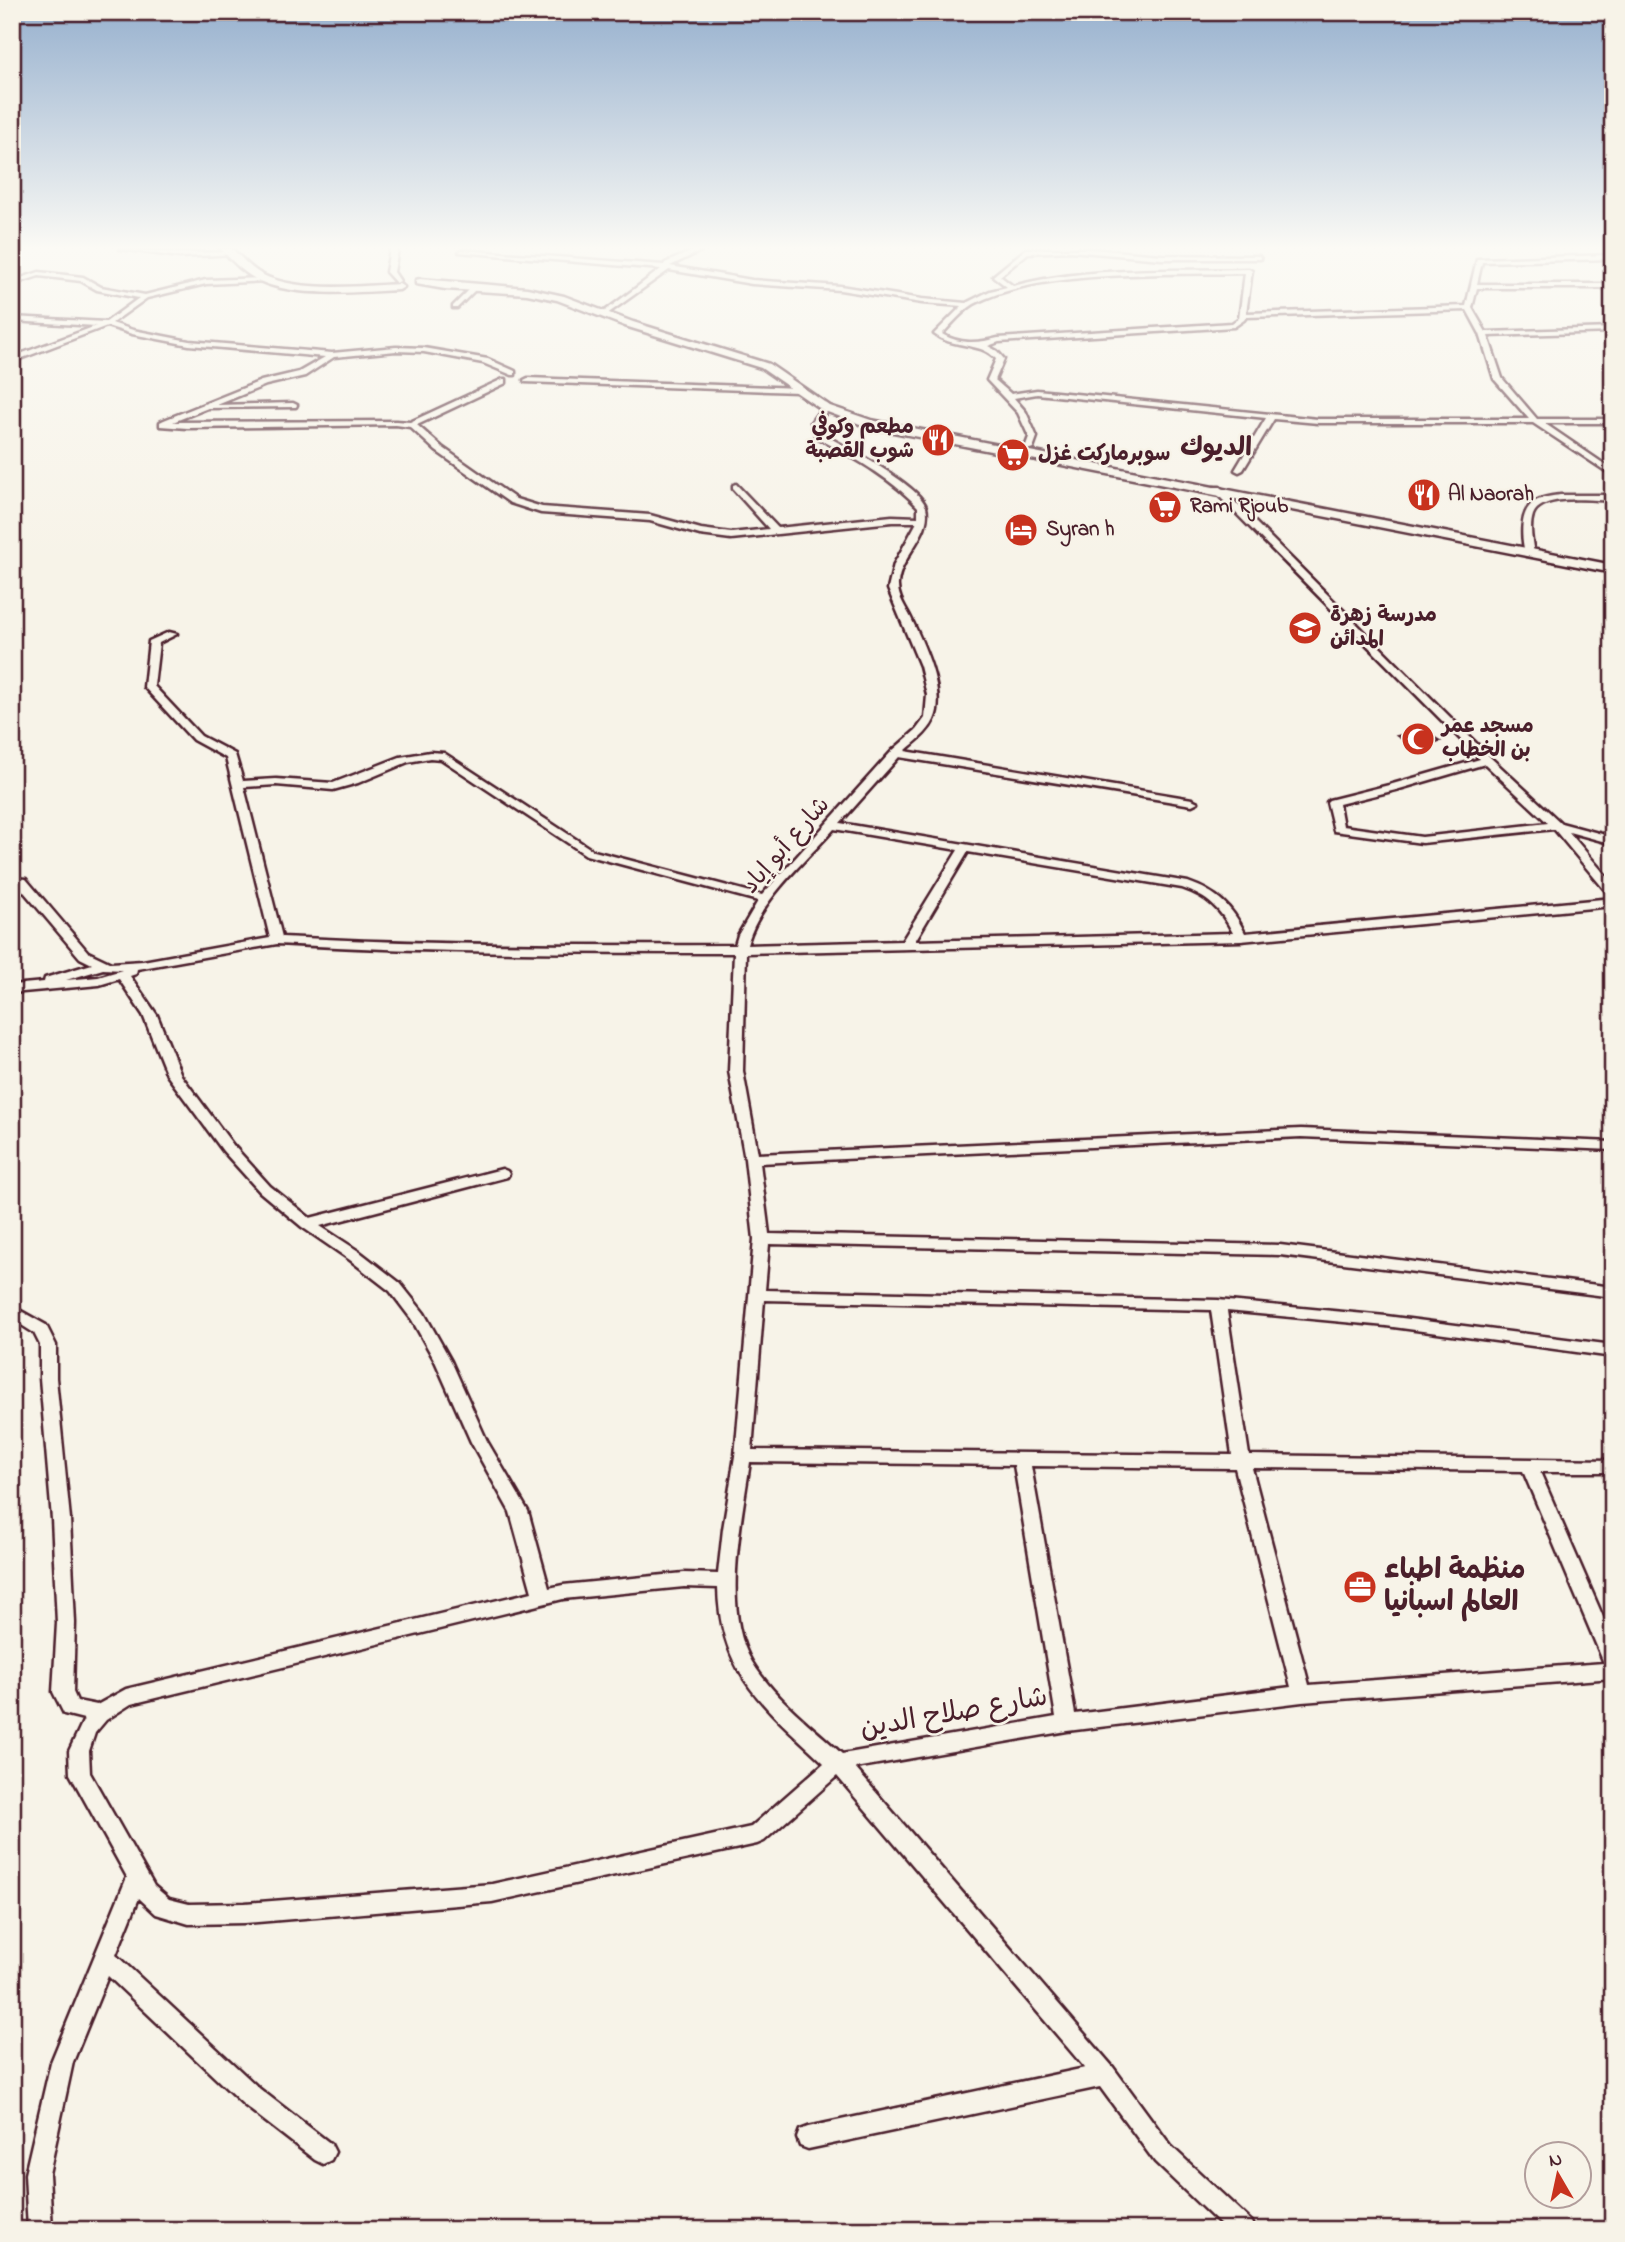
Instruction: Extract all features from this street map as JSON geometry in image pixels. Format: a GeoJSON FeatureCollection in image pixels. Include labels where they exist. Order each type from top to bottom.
{"type":"FeatureCollection","features":[{"type":"Feature","properties":{"kind":"main road"},"geometry":{"type":"LineString","coordinates":[[726,354],[779,373],[798,390],[826,408],[880,426],[1217,489],[1613,569]]}},
{"type":"Feature","properties":{"kind":"street"},"geometry":{"type":"LineString","coordinates":[[12,360],[29,354]]}},
{"type":"Feature","properties":{"kind":"street"},"geometry":{"type":"LineString","coordinates":[[317,354],[347,354]]}},
{"type":"Feature","properties":{"kind":"street"},"geometry":{"type":"LineString","coordinates":[[444,354],[485,361],[512,373],[528,375],[528,380]]}},
{"type":"Feature","properties":{"kind":"street"},"geometry":{"type":"LineString","coordinates":[[996,354],[999,356],[991,380],[1021,412],[1033,437],[1030,446],[1016,452]]}},
{"type":"Feature","properties":{"kind":"street"},"geometry":{"type":"LineString","coordinates":[[1490,354],[1498,379],[1535,421],[1613,474]]}},
{"type":"Feature","properties":{"kind":"street"},"geometry":{"type":"LineString","coordinates":[[332,355],[302,374],[264,383],[163,424],[412,425],[439,449],[520,505],[570,513],[650,518],[719,535],[892,519],[924,520],[922,506],[899,482],[819,435],[814,422],[826,408]]}},
{"type":"Feature","properties":{"kind":"street"},"geometry":{"type":"LineString","coordinates":[[510,382],[501,377],[512,373]]}},
{"type":"Feature","properties":{"kind":"street"},"geometry":{"type":"LineString","coordinates":[[412,425],[510,382],[528,380],[798,390]]}},
{"type":"Feature","properties":{"kind":"street"},"geometry":{"type":"LineString","coordinates":[[1009,397],[1045,393],[1318,421],[1613,421]]}},
{"type":"Feature","properties":{"kind":"street"},"geometry":{"type":"LineString","coordinates":[[203,408],[293,405]]}},
{"type":"Feature","properties":{"kind":"street"},"geometry":{"type":"LineString","coordinates":[[1239,470],[1271,416]]}},
{"type":"Feature","properties":{"kind":"street"},"geometry":{"type":"LineString","coordinates":[[1602,467],[1613,465]]}},
{"type":"Feature","properties":{"kind":"street"},"geometry":{"type":"LineString","coordinates":[[736,487],[775,531]]}},
{"type":"Feature","properties":{"kind":"street"},"geometry":{"type":"LineString","coordinates":[[1217,489],[1487,760],[1557,825],[1613,892]]}},
{"type":"Feature","properties":{"kind":"street"},"geometry":{"type":"LineString","coordinates":[[1529,554],[1527,523],[1533,505],[1554,499],[1613,498]]}},
{"type":"Feature","properties":{"kind":"street","name":"شارع أبو إياد"},"geometry":{"type":"LineString","coordinates":[[838,1763],[771,1700],[738,1654],[732,1628],[727,1581],[743,1456],[762,1239],[752,1159],[736,1070],[740,949],[744,935],[765,899],[896,753],[929,721],[932,709],[922,658],[892,588],[900,560],[924,520]]}},
{"type":"Feature","properties":{"kind":"street"},"geometry":{"type":"LineString","coordinates":[[172,634],[154,641],[149,687],[197,738],[231,756],[277,940]]}},
{"type":"Feature","properties":{"kind":"street"},"geometry":{"type":"LineString","coordinates":[[896,753],[1192,802]]}},
{"type":"Feature","properties":{"kind":"street"},"geometry":{"type":"LineString","coordinates":[[238,785],[276,782],[317,787],[338,786],[410,757],[436,755],[453,761],[590,853],[765,899]]}},
{"type":"Feature","properties":{"kind":"street"},"geometry":{"type":"LineString","coordinates":[[1487,760],[1333,802],[1338,829],[1422,840],[1557,825],[1613,841]]}},
{"type":"Feature","properties":{"kind":"street"},"geometry":{"type":"LineString","coordinates":[[833,825],[1184,885],[1207,892],[1223,904],[1241,937]]}},
{"type":"Feature","properties":{"kind":"street"},"geometry":{"type":"LineString","coordinates":[[908,944],[965,848]]}},
{"type":"Feature","properties":{"kind":"street"},"geometry":{"type":"LineString","coordinates":[[12,882],[22,882],[84,955],[102,965],[120,968],[277,940],[519,950],[740,949],[1241,937],[1613,902]]}},
{"type":"Feature","properties":{"kind":"street"},"geometry":{"type":"LineString","coordinates":[[13,989],[102,965]]}},
{"type":"Feature","properties":{"kind":"street"},"geometry":{"type":"LineString","coordinates":[[13,989],[76,985],[123,975],[143,965]]}},
{"type":"Feature","properties":{"kind":"street"},"geometry":{"type":"LineString","coordinates":[[123,975],[150,1014],[174,1075],[228,1148],[265,1189],[395,1287],[418,1317],[443,1361],[479,1442],[519,1511],[542,1597]]}},
{"type":"Feature","properties":{"kind":"street"},"geometry":{"type":"LineString","coordinates":[[752,1159],[1301,1133],[1613,1146]]}},
{"type":"Feature","properties":{"kind":"street"},"geometry":{"type":"LineString","coordinates":[[307,1223],[502,1174]]}},
{"type":"Feature","properties":{"kind":"street"},"geometry":{"type":"LineString","coordinates":[[762,1239],[1280,1250],[1613,1292]]}},
{"type":"Feature","properties":{"kind":"street"},"geometry":{"type":"LineString","coordinates":[[757,1295],[1218,1305],[1386,1321],[1613,1351]]}},
{"type":"Feature","properties":{"kind":"street"},"geometry":{"type":"LineString","coordinates":[[1218,1305],[1242,1463],[1302,1694]]}},
{"type":"Feature","properties":{"kind":"street"},"geometry":{"type":"LineString","coordinates":[[12,1311],[40,1329],[48,1345],[48,1378],[61,1519],[66,1623],[63,1692],[71,1708],[99,1714]]}},
{"type":"Feature","properties":{"kind":"street"},"geometry":{"type":"LineString","coordinates":[[743,1456],[1613,1466]]}},
{"type":"Feature","properties":{"kind":"street"},"geometry":{"type":"LineString","coordinates":[[1022,1460],[1067,1723]]}},
{"type":"Feature","properties":{"kind":"street"},"geometry":{"type":"LineString","coordinates":[[1529,1465],[1613,1662]]}},
{"type":"Feature","properties":{"kind":"street"},"geometry":{"type":"LineString","coordinates":[[727,1581],[684,1580],[563,1592],[126,1697],[99,1714],[87,1729],[79,1751],[80,1774],[147,1893],[163,1907],[189,1914],[245,1913],[492,1893],[757,1835],[838,1763]]}},
{"type":"Feature","properties":{"kind":"street","name":"شارع صلاح الدين"},"geometry":{"type":"LineString","coordinates":[[838,1763],[1067,1723],[1302,1694],[1613,1670]]}},
{"type":"Feature","properties":{"kind":"street","name":"شارع صلاح الدين"},"geometry":{"type":"LineString","coordinates":[[838,1763],[1105,2075],[1163,2154],[1244,2230]]}},
{"type":"Feature","properties":{"kind":"street"},"geometry":{"type":"LineString","coordinates":[[40,2230],[37,2174],[62,2062],[137,1877]]}},
{"type":"Feature","properties":{"kind":"street"},"geometry":{"type":"LineString","coordinates":[[103,1957],[252,2097],[323,2152]]}},
{"type":"Feature","properties":{"kind":"street"},"geometry":{"type":"LineString","coordinates":[[808,2138],[1105,2075]]}},
{"type":"Feature","properties":{"kind":"building","name":"مسجد عمر بن الخطاب"},"geometry":{"type":"Polygon","coordinates":[[[1422,730],[1440,741],[1415,748],[1397,736],[1422,730]]]}},
{"type":"Feature","properties":{"kind":"place","name":"مطعم وكوفي شوب القصبة"},"geometry":{"type":"Point","coordinates":[938,440]}},
{"type":"Feature","properties":{"kind":"place","name":"سوبرماركت غزل"},"geometry":{"type":"Point","coordinates":[1013,455]}},
{"type":"Feature","properties":{"kind":"place","name":"Al Naorah"},"geometry":{"type":"Point","coordinates":[1424,495]}},
{"type":"Feature","properties":{"kind":"place","name":"Rami Rjoub"},"geometry":{"type":"Point","coordinates":[1165,507]}},
{"type":"Feature","properties":{"kind":"place","name":"Syran h"},"geometry":{"type":"Point","coordinates":[1021,530]}},
{"type":"Feature","properties":{"kind":"place","name":"مدرسة زهرة المدائن"},"geometry":{"type":"Point","coordinates":[1305,628]}},
{"type":"Feature","properties":{"kind":"place","name":"مسجد عمر بن الخطاب"},"geometry":{"type":"Point","coordinates":[1418,739]}},
{"type":"Feature","properties":{"kind":"place","name":"منظمة اطباء العالم اسبانيا"},"geometry":{"type":"Point","coordinates":[1360,1587]}},
{"type":"Feature","properties":{"kind":"district","name":"الديوك"},"geometry":{"type":"Point","coordinates":[1216,449]}}]}
